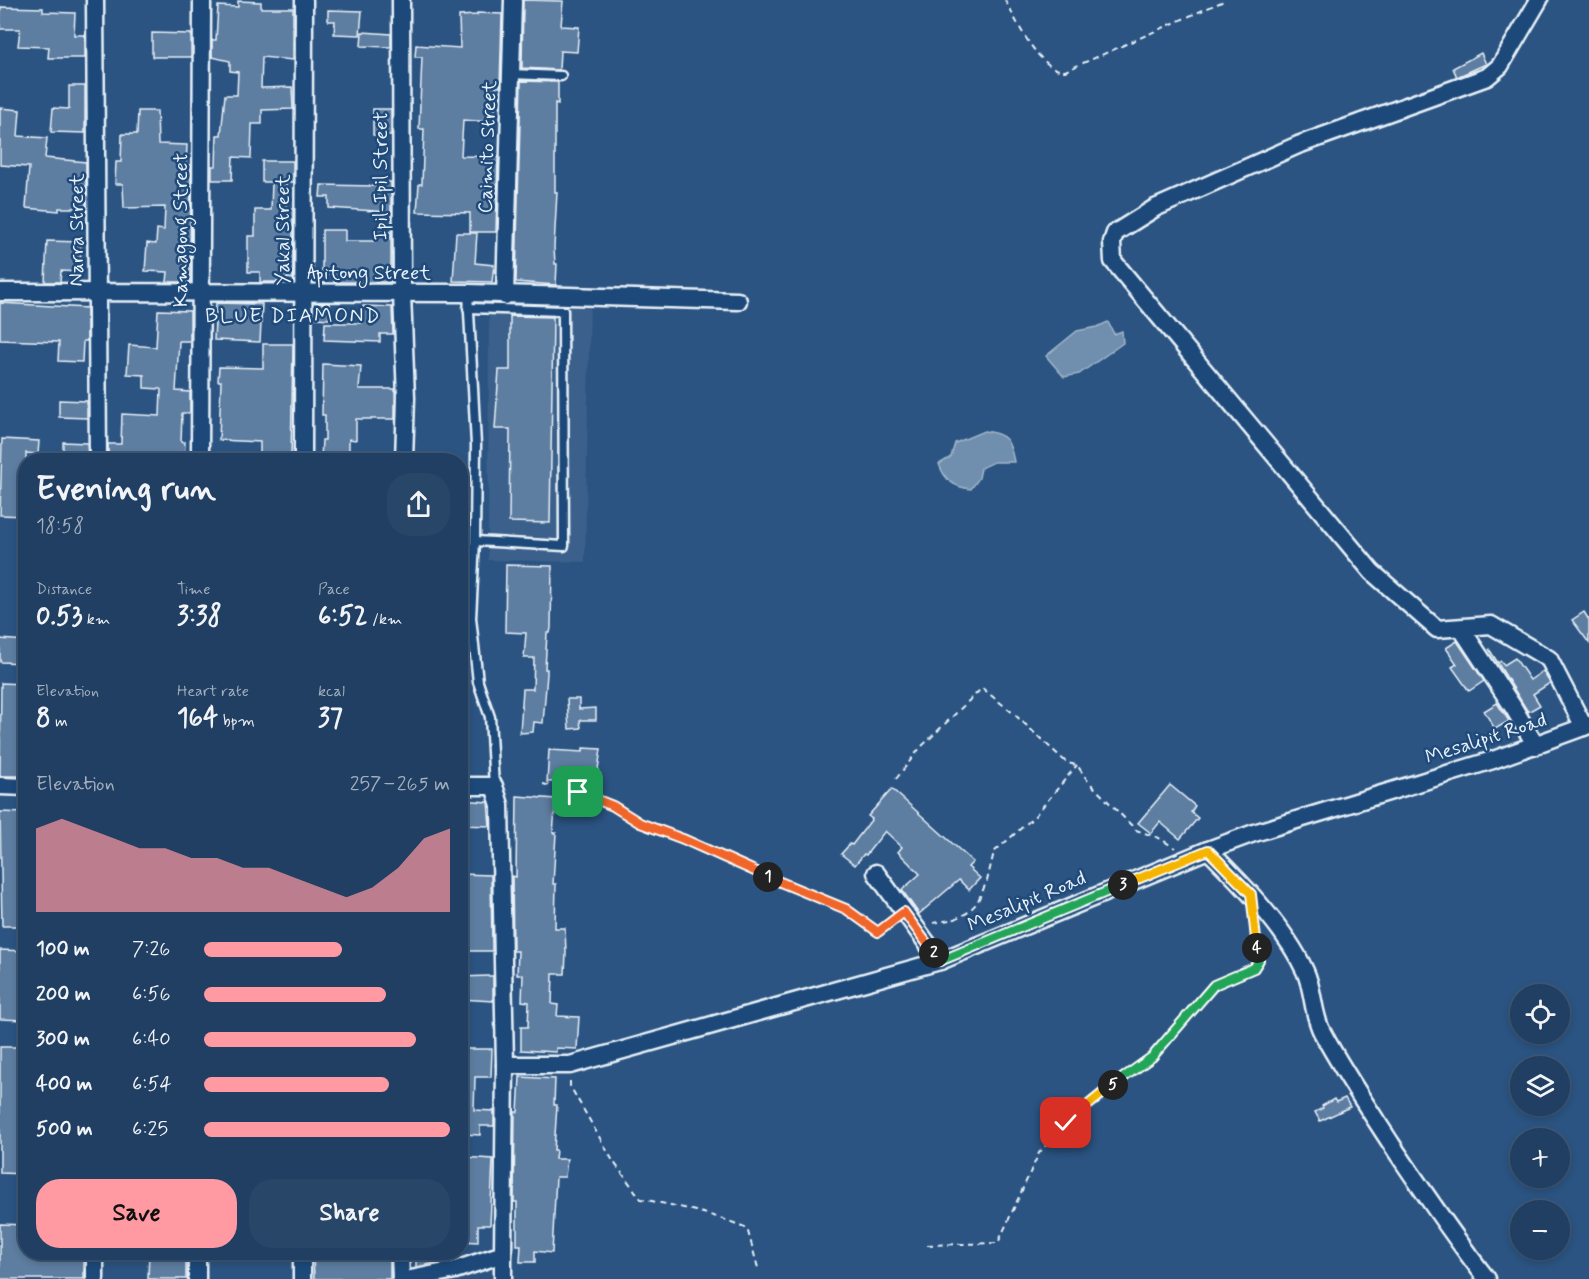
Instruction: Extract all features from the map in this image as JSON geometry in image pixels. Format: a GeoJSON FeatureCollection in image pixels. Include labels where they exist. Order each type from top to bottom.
{"type":"FeatureCollection","features":[{"type":"Feature","properties":{"kind":"street","name":"Narra Street"},"geometry":{"type":"LineString","coordinates":[[95,0],[99,292],[98,453]]}},
{"type":"Feature","properties":{"kind":"street","name":"Kamagong Street"},"geometry":{"type":"LineString","coordinates":[[200,453],[201,0]]}},
{"type":"Feature","properties":{"kind":"street","name":"Yakal Street"},"geometry":{"type":"LineString","coordinates":[[303,453],[304,0]]}},
{"type":"Feature","properties":{"kind":"street","name":"Ipil-Ipil Street"},"geometry":{"type":"LineString","coordinates":[[401,0],[402,294],[406,398],[404,453]]}},
{"type":"Feature","properties":{"kind":"street","name":"Caimito Street"},"geometry":{"type":"LineString","coordinates":[[505,296],[513,0]]}},
{"type":"Feature","properties":{"kind":"street"},"geometry":{"type":"LineString","coordinates":[[1539,0],[1500,66],[1486,77],[1298,145],[1155,208],[1115,233],[1112,242],[1113,261],[1372,572],[1437,630],[1491,625],[1549,659],[1586,726]]}},
{"type":"Feature","properties":{"kind":"street","name":"Apitong Street"},"geometry":{"type":"LineString","coordinates":[[0,292],[402,294],[468,301],[505,296],[738,302]]}},
{"type":"Feature","properties":{"kind":"street"},"geometry":{"type":"LineString","coordinates":[[1461,628],[1536,746]]}},
{"type":"Feature","properties":{"kind":"street","name":"Mesalipit Road"},"geometry":{"type":"LineString","coordinates":[[506,1065],[570,1065],[940,961],[1254,833],[1536,746],[1586,726]]}},
{"type":"Feature","properties":{"kind":"street"},"geometry":{"type":"LineString","coordinates":[[0,786],[18,787]]}},
{"type":"Feature","properties":{"kind":"street"},"geometry":{"type":"LineString","coordinates":[[468,786],[494,786],[500,805],[506,1065],[503,1279]]}},
{"type":"Feature","properties":{"kind":"street"},"geometry":{"type":"LineString","coordinates":[[1208,850],[1251,894],[1294,950],[1306,974],[1314,1011],[1321,1030],[1358,1092],[1452,1235],[1487,1279]]}},
{"type":"Feature","properties":{"kind":"street"},"geometry":{"type":"LineString","coordinates":[[876,873],[940,961]]}},
{"type":"Feature","properties":{"kind":"street"},"geometry":{"type":"LineString","coordinates":[[411,1279],[455,1270],[503,1254]]}},
{"type":"Feature","properties":{"kind":"street"},"geometry":{"type":"LineString","coordinates":[[95,1260],[95,1279]]}},
{"type":"Feature","properties":{"kind":"street"},"geometry":{"type":"LineString","coordinates":[[197,1279],[198,1260]]}},
{"type":"Feature","properties":{"kind":"street"},"geometry":{"type":"LineString","coordinates":[[302,1260],[302,1279]]}},
{"type":"Feature","properties":{"kind":"street"},"geometry":{"type":"LineString","coordinates":[[400,1260],[401,1279]]}},
{"type":"Feature","properties":{"kind":"lane"},"geometry":{"type":"LineString","coordinates":[[511,74],[561,76]]}},
{"type":"Feature","properties":{"kind":"lane"},"geometry":{"type":"LineString","coordinates":[[475,541],[564,546],[563,311],[468,301],[476,444],[471,618],[478,682],[490,717],[494,786]]}},
{"type":"Feature","properties":{"kind":"path"},"geometry":{"type":"LineString","coordinates":[[1005,0],[1038,55],[1051,67],[1058,71],[1065,71],[1226,0]]}},
{"type":"Feature","properties":{"kind":"path"},"geometry":{"type":"LineString","coordinates":[[896,779],[920,748],[982,688],[1067,763],[1077,765],[1088,781],[1136,830],[1159,838],[1177,849],[1184,860]]}},
{"type":"Feature","properties":{"kind":"path"},"geometry":{"type":"LineString","coordinates":[[914,926],[955,919],[967,913],[977,903],[987,881],[994,852],[1034,817],[1077,765]]}},
{"type":"Feature","properties":{"kind":"path"},"geometry":{"type":"LineString","coordinates":[[543,784],[578,792],[613,806],[640,823],[846,909],[878,932],[904,912]]}},
{"type":"Feature","properties":{"kind":"path"},"geometry":{"type":"LineString","coordinates":[[927,1245],[998,1243],[1040,1153],[1066,1123],[1098,1095],[1152,1057],[1214,985],[1254,968],[1259,960],[1254,939],[1251,894]]}},
{"type":"Feature","properties":{"kind":"path"},"geometry":{"type":"LineString","coordinates":[[570,1065],[570,1086],[613,1161],[641,1199],[682,1206],[747,1228],[758,1268]]}},
{"type":"Feature","properties":{"kind":"shaded area"},"geometry":{"type":"Polygon","coordinates":[[[489,301],[590,301],[585,562],[488,560],[489,301]]]}},
{"type":"Feature","properties":{"kind":"shaded area"},"geometry":{"type":"Polygon","coordinates":[[[1108,322],[1114,334],[1122,331],[1123,343],[1079,374],[1064,377],[1046,356],[1077,331],[1108,322]]]}},
{"type":"Feature","properties":{"kind":"shaded area"},"geometry":{"type":"Polygon","coordinates":[[[984,431],[998,434],[1006,439],[1014,462],[994,462],[981,468],[979,478],[971,489],[955,485],[947,479],[939,464],[951,457],[955,443],[984,431]]]}},
{"type":"Feature","properties":{"kind":"building"},"geometry":{"type":"Polygon","coordinates":[[[523,0],[563,1],[561,26],[579,27],[577,52],[560,51],[559,70],[522,68],[523,0]]]}},
{"type":"Feature","properties":{"kind":"building"},"geometry":{"type":"Polygon","coordinates":[[[238,1],[261,2],[261,8],[293,8],[293,60],[262,57],[261,88],[292,87],[293,109],[262,110],[262,124],[252,124],[251,158],[233,157],[232,180],[212,180],[212,166],[216,166],[217,135],[221,135],[225,95],[237,95],[238,72],[230,71],[230,61],[212,57],[212,40],[216,40],[218,6],[238,7],[238,1]]]}},
{"type":"Feature","properties":{"kind":"building"},"geometry":{"type":"Polygon","coordinates":[[[1,7],[43,8],[43,12],[75,13],[74,35],[85,35],[85,58],[48,58],[49,47],[18,46],[20,29],[0,29],[1,7]]]}},
{"type":"Feature","properties":{"kind":"building"},"geometry":{"type":"Polygon","coordinates":[[[328,10],[362,11],[360,35],[334,34],[335,21],[328,21],[328,10]]]}},
{"type":"Feature","properties":{"kind":"building"},"geometry":{"type":"Polygon","coordinates":[[[477,13],[502,14],[500,87],[496,87],[494,122],[463,120],[461,156],[498,157],[496,232],[470,232],[470,213],[417,212],[419,184],[422,184],[424,129],[419,129],[422,57],[415,57],[416,45],[460,48],[459,16],[477,15],[477,13]]]}},
{"type":"Feature","properties":{"kind":"building"},"geometry":{"type":"Polygon","coordinates":[[[362,32],[391,34],[391,47],[361,46],[362,32]]]}},
{"type":"Feature","properties":{"kind":"building"},"geometry":{"type":"Polygon","coordinates":[[[152,33],[191,34],[191,57],[152,57],[152,33]]]}},
{"type":"Feature","properties":{"kind":"building"},"geometry":{"type":"Polygon","coordinates":[[[1481,53],[1486,64],[1457,77],[1453,68],[1481,53]]]}},
{"type":"Feature","properties":{"kind":"building"},"geometry":{"type":"Polygon","coordinates":[[[521,81],[558,82],[558,104],[555,103],[556,285],[516,282],[521,81]]]}},
{"type":"Feature","properties":{"kind":"building"},"geometry":{"type":"Polygon","coordinates":[[[69,86],[85,86],[85,133],[51,132],[53,108],[69,109],[69,86]]]}},
{"type":"Feature","properties":{"kind":"building"},"geometry":{"type":"Polygon","coordinates":[[[0,108],[20,110],[18,136],[47,138],[45,158],[86,162],[86,208],[59,208],[59,211],[26,208],[29,167],[0,165],[0,108]]]}},
{"type":"Feature","properties":{"kind":"building"},"geometry":{"type":"Polygon","coordinates":[[[373,109],[391,109],[391,135],[373,135],[373,109]]]}},
{"type":"Feature","properties":{"kind":"building"},"geometry":{"type":"Polygon","coordinates":[[[138,111],[157,111],[158,144],[187,145],[186,165],[191,165],[190,282],[167,282],[168,272],[145,271],[147,243],[156,244],[157,229],[164,230],[165,207],[124,208],[123,184],[115,184],[116,162],[121,162],[122,134],[137,134],[138,111]]]}},
{"type":"Feature","properties":{"kind":"building"},"geometry":{"type":"Polygon","coordinates":[[[262,161],[293,161],[293,182],[286,182],[286,209],[293,209],[293,279],[287,278],[287,282],[260,282],[260,272],[248,272],[248,236],[255,236],[255,210],[271,210],[272,182],[262,182],[262,161]]]}},
{"type":"Feature","properties":{"kind":"building"},"geometry":{"type":"Polygon","coordinates":[[[375,182],[391,182],[391,212],[329,208],[329,197],[320,197],[321,185],[375,186],[375,182]]]}},
{"type":"Feature","properties":{"kind":"building"},"geometry":{"type":"Polygon","coordinates":[[[322,230],[345,230],[345,241],[374,241],[375,232],[391,232],[391,282],[334,282],[334,274],[322,274],[322,230]]]}},
{"type":"Feature","properties":{"kind":"building"},"geometry":{"type":"Polygon","coordinates":[[[456,233],[477,233],[475,263],[494,265],[492,282],[453,281],[456,233]]]}},
{"type":"Feature","properties":{"kind":"building"},"geometry":{"type":"Polygon","coordinates":[[[47,241],[81,242],[80,272],[61,271],[60,282],[45,282],[47,241]]]}},
{"type":"Feature","properties":{"kind":"building"},"geometry":{"type":"Polygon","coordinates":[[[0,303],[87,308],[87,341],[83,341],[82,362],[58,361],[59,342],[0,340],[0,303]]]}},
{"type":"Feature","properties":{"kind":"building"},"geometry":{"type":"Polygon","coordinates":[[[216,303],[262,304],[260,342],[214,340],[216,303]]]}},
{"type":"Feature","properties":{"kind":"building"},"geometry":{"type":"Polygon","coordinates":[[[316,303],[330,304],[329,319],[316,318],[316,303]]]}},
{"type":"Feature","properties":{"kind":"building"},"geometry":{"type":"Polygon","coordinates":[[[363,306],[392,307],[393,334],[380,334],[380,342],[324,340],[325,323],[362,323],[363,306]]]}},
{"type":"Feature","properties":{"kind":"building"},"geometry":{"type":"Polygon","coordinates":[[[158,310],[190,311],[190,341],[179,341],[176,391],[190,392],[190,413],[182,413],[181,442],[185,442],[184,453],[108,453],[108,444],[121,444],[122,414],[160,416],[161,389],[144,388],[144,375],[127,374],[129,345],[156,347],[158,310]]]}},
{"type":"Feature","properties":{"kind":"building"},"geometry":{"type":"Polygon","coordinates":[[[510,316],[553,317],[550,523],[509,522],[510,429],[495,429],[499,370],[510,370],[510,316]]]}},
{"type":"Feature","properties":{"kind":"building"},"geometry":{"type":"Polygon","coordinates":[[[263,344],[293,344],[291,453],[260,453],[260,442],[219,440],[221,381],[218,381],[219,367],[263,368],[263,344]]]}},
{"type":"Feature","properties":{"kind":"building"},"geometry":{"type":"Polygon","coordinates":[[[323,364],[361,366],[359,389],[395,389],[395,419],[356,419],[356,440],[349,439],[349,453],[321,453],[322,440],[325,440],[325,415],[322,415],[323,364]]]}},
{"type":"Feature","properties":{"kind":"building"},"geometry":{"type":"Polygon","coordinates":[[[59,400],[87,401],[87,418],[59,417],[59,400]]]}},
{"type":"Feature","properties":{"kind":"building"},"geometry":{"type":"Polygon","coordinates":[[[2,439],[39,441],[38,453],[18,453],[18,516],[0,515],[2,439]]]}},
{"type":"Feature","properties":{"kind":"building"},"geometry":{"type":"Polygon","coordinates":[[[63,442],[87,443],[88,453],[63,453],[63,442]]]}},
{"type":"Feature","properties":{"kind":"building"},"geometry":{"type":"Polygon","coordinates":[[[506,565],[552,566],[551,628],[550,633],[547,633],[545,669],[547,669],[547,674],[543,723],[534,722],[533,732],[520,733],[523,689],[533,689],[534,658],[524,658],[526,633],[505,632],[506,565]]]}},
{"type":"Feature","properties":{"kind":"building"},"geometry":{"type":"Polygon","coordinates":[[[1584,612],[1589,620],[1589,643],[1572,620],[1584,612]]]}},
{"type":"Feature","properties":{"kind":"building"},"geometry":{"type":"Polygon","coordinates":[[[0,639],[18,640],[18,663],[0,662],[0,639]]]}},
{"type":"Feature","properties":{"kind":"building"},"geometry":{"type":"Polygon","coordinates":[[[1457,641],[1484,681],[1469,691],[1452,667],[1457,664],[1446,648],[1457,641]]]}},
{"type":"Feature","properties":{"kind":"building"},"geometry":{"type":"Polygon","coordinates":[[[1489,649],[1498,663],[1501,661],[1504,665],[1515,658],[1530,680],[1543,671],[1550,683],[1533,694],[1540,705],[1528,712],[1489,649]]]}},
{"type":"Feature","properties":{"kind":"building"},"geometry":{"type":"Polygon","coordinates":[[[1,683],[18,684],[18,776],[0,776],[1,683]]]}},
{"type":"Feature","properties":{"kind":"building"},"geometry":{"type":"Polygon","coordinates":[[[567,699],[579,699],[579,709],[596,708],[596,720],[580,720],[581,728],[569,729],[567,699]]]}},
{"type":"Feature","properties":{"kind":"building"},"geometry":{"type":"Polygon","coordinates":[[[1497,703],[1509,721],[1495,729],[1484,711],[1497,703]]]}},
{"type":"Feature","properties":{"kind":"building"},"geometry":{"type":"Polygon","coordinates":[[[583,748],[601,749],[597,776],[587,776],[586,781],[547,782],[549,750],[583,752],[583,748]]]}},
{"type":"Feature","properties":{"kind":"building"},"geometry":{"type":"Polygon","coordinates":[[[1170,785],[1195,806],[1191,812],[1198,818],[1180,839],[1160,822],[1151,833],[1138,823],[1170,785]]]}},
{"type":"Feature","properties":{"kind":"building"},"geometry":{"type":"Polygon","coordinates":[[[892,789],[973,862],[968,867],[980,878],[969,890],[959,880],[919,914],[902,890],[920,874],[898,852],[902,847],[885,831],[855,865],[841,854],[850,844],[852,845],[872,819],[868,816],[892,789]]]}},
{"type":"Feature","properties":{"kind":"building"},"geometry":{"type":"Polygon","coordinates":[[[517,796],[556,799],[553,833],[556,833],[553,884],[556,884],[555,928],[565,928],[566,953],[565,974],[553,974],[552,1004],[558,1005],[557,1016],[579,1017],[577,1049],[556,1048],[556,1052],[521,1050],[521,1027],[528,1027],[529,1002],[522,1001],[523,975],[517,975],[518,951],[513,951],[512,876],[516,877],[517,796]]]}},
{"type":"Feature","properties":{"kind":"building"},"geometry":{"type":"Polygon","coordinates":[[[468,801],[488,802],[490,826],[468,825],[468,801]]]}},
{"type":"Feature","properties":{"kind":"building"},"geometry":{"type":"Polygon","coordinates":[[[0,812],[18,813],[18,926],[2,926],[0,812]]]}},
{"type":"Feature","properties":{"kind":"building"},"geometry":{"type":"Polygon","coordinates":[[[468,874],[491,875],[492,951],[468,951],[468,874]]]}},
{"type":"Feature","properties":{"kind":"building"},"geometry":{"type":"Polygon","coordinates":[[[0,950],[18,951],[18,1020],[0,1019],[0,950]]]}},
{"type":"Feature","properties":{"kind":"building"},"geometry":{"type":"Polygon","coordinates":[[[493,976],[493,1001],[468,999],[468,977],[493,976]]]}},
{"type":"Feature","properties":{"kind":"building"},"geometry":{"type":"Polygon","coordinates":[[[0,1047],[18,1047],[18,1174],[0,1173],[0,1047]]]}},
{"type":"Feature","properties":{"kind":"building"},"geometry":{"type":"Polygon","coordinates":[[[468,1049],[492,1049],[491,1077],[475,1077],[474,1110],[494,1111],[494,1126],[480,1126],[480,1135],[468,1134],[468,1049]]]}},
{"type":"Feature","properties":{"kind":"building"},"geometry":{"type":"Polygon","coordinates":[[[520,1077],[555,1079],[554,1105],[557,1105],[555,1159],[567,1159],[565,1177],[556,1177],[552,1253],[535,1251],[535,1262],[520,1262],[521,1245],[517,1245],[517,1202],[514,1202],[515,1112],[518,1112],[520,1077]]]}},
{"type":"Feature","properties":{"kind":"building"},"geometry":{"type":"Polygon","coordinates":[[[1345,1098],[1350,1107],[1320,1121],[1315,1112],[1334,1099],[1336,1102],[1345,1098]]]}},
{"type":"Feature","properties":{"kind":"building"},"geometry":{"type":"Polygon","coordinates":[[[468,1157],[493,1159],[490,1225],[478,1225],[478,1242],[468,1241],[468,1157]]]}},
{"type":"Feature","properties":{"kind":"building"},"geometry":{"type":"Polygon","coordinates":[[[0,1224],[18,1225],[18,1260],[84,1260],[84,1279],[0,1279],[0,1224]]]}},
{"type":"Feature","properties":{"kind":"building"},"geometry":{"type":"Polygon","coordinates":[[[149,1260],[186,1260],[186,1279],[148,1279],[149,1260]]]}},
{"type":"Feature","properties":{"kind":"building"},"geometry":{"type":"Polygon","coordinates":[[[313,1260],[390,1260],[390,1279],[314,1279],[313,1260]]]}},
{"type":"Feature","properties":{"kind":"building"},"geometry":{"type":"Polygon","coordinates":[[[416,1260],[450,1260],[416,1267],[416,1260]]]}},
{"type":"Feature","properties":{"kind":"district","name":"BLUE DIAMOND"},"geometry":{"type":"Point","coordinates":[293,316]}},
{"type":"Feature","properties":{"kind":"route"},"geometry":{"type":"LineString","coordinates":[[578,792],[613,806],[640,823],[683,839],[846,909],[878,932],[904,912],[940,961],[1208,850],[1251,894],[1254,939],[1259,960],[1254,968],[1214,985],[1152,1057],[1098,1095],[1066,1123]]}}]}
